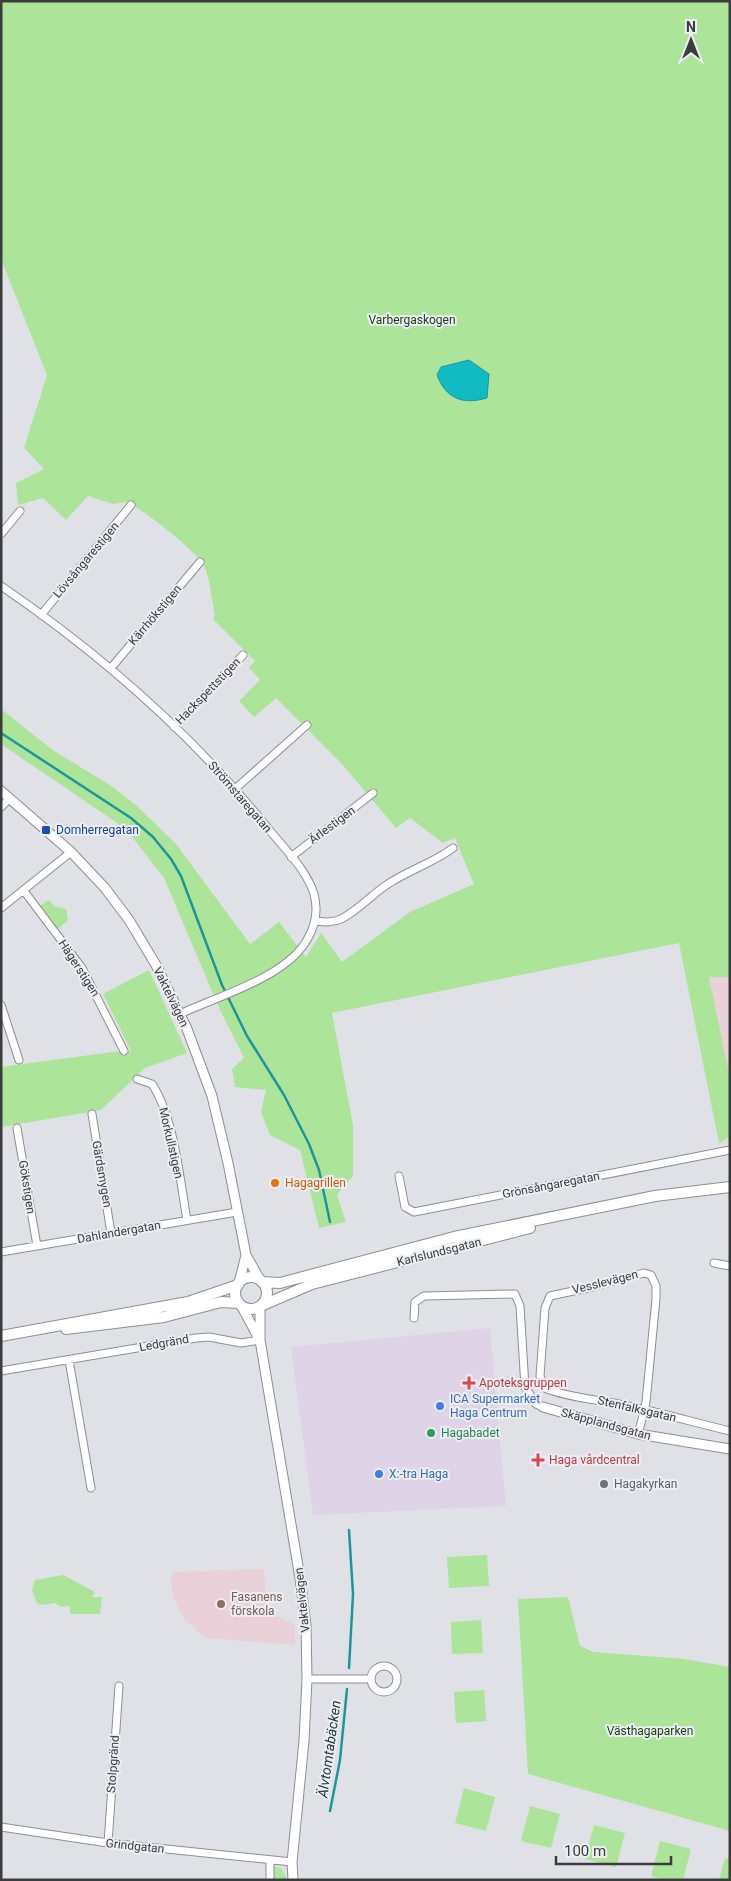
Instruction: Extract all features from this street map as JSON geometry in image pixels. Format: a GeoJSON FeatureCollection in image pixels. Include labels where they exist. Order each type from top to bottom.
{"type":"FeatureCollection","features":[{"type":"Feature","properties":{"kind":"main road","name":"Karlslundsgatan"},"geometry":{"type":"LineString","coordinates":[[261,1281],[280,1282],[436,1241],[617,1204],[690,1191],[730,1187]]}},
{"type":"Feature","properties":{"kind":"main road","name":"Karlslundsgatan"},"geometry":{"type":"LineString","coordinates":[[262,1306],[312,1284],[449,1250],[617,1204]]}},
{"type":"Feature","properties":{"kind":"main road"},"geometry":{"type":"LineString","coordinates":[[1,1336],[188,1302],[238,1284],[250,1277],[261,1281],[268,1293],[262,1306],[253,1310],[240,1305],[221,1302],[142,1320],[25,1332]]}},
{"type":"Feature","properties":{"kind":"main road"},"geometry":{"type":"LineString","coordinates":[[238,1284],[235,1294],[240,1305]]}},
{"type":"Feature","properties":{"kind":"street","name":"Lövsångarestigen"},"geometry":{"type":"LineString","coordinates":[[41,615],[131,505]]}},
{"type":"Feature","properties":{"kind":"street"},"geometry":{"type":"LineString","coordinates":[[1,534],[20,511]]}},
{"type":"Feature","properties":{"kind":"street","name":"Kärrhökstigen"},"geometry":{"type":"LineString","coordinates":[[111,668],[200,562]]}},
{"type":"Feature","properties":{"kind":"street","name":"Strömstaregatan"},"geometry":{"type":"LineString","coordinates":[[1,586],[111,668],[174,727],[235,789],[291,857],[314,893],[315,921],[308,939],[291,959],[265,976],[180,1014]]}},
{"type":"Feature","properties":{"kind":"street","name":"Hackspettstigen"},"geometry":{"type":"LineString","coordinates":[[174,727],[243,656]]}},
{"type":"Feature","properties":{"kind":"street"},"geometry":{"type":"LineString","coordinates":[[235,789],[307,725]]}},
{"type":"Feature","properties":{"kind":"street","name":"Vaktelvägen"},"geometry":{"type":"LineString","coordinates":[[1,791],[71,852],[105,888],[129,920],[156,965],[180,1014],[215,1104],[246,1255],[261,1281]]}},
{"type":"Feature","properties":{"kind":"street","name":"Ärlestigen"},"geometry":{"type":"LineString","coordinates":[[291,857],[373,793]]}},
{"type":"Feature","properties":{"kind":"street"},"geometry":{"type":"LineString","coordinates":[[1,806],[10,798]]}},
{"type":"Feature","properties":{"kind":"street"},"geometry":{"type":"LineString","coordinates":[[315,921],[330,922],[342,918],[410,870],[440,858],[453,848]]}},
{"type":"Feature","properties":{"kind":"street"},"geometry":{"type":"LineString","coordinates":[[1,908],[71,852]]}},
{"type":"Feature","properties":{"kind":"street","name":"Hägerstigen"},"geometry":{"type":"LineString","coordinates":[[24,891],[82,968],[97,993],[124,1051]]}},
{"type":"Feature","properties":{"kind":"street"},"geometry":{"type":"LineString","coordinates":[[1,1005],[19,1060]]}},
{"type":"Feature","properties":{"kind":"street","name":"Morkullstigen"},"geometry":{"type":"LineString","coordinates":[[137,1079],[152,1084],[159,1094],[173,1144],[187,1220]]}},
{"type":"Feature","properties":{"kind":"street","name":"Gärdsmygen"},"geometry":{"type":"LineString","coordinates":[[92,1114],[111,1234]]}},
{"type":"Feature","properties":{"kind":"street","name":"Gökstigen"},"geometry":{"type":"LineString","coordinates":[[17,1128],[37,1246]]}},
{"type":"Feature","properties":{"kind":"street","name":"Grönsångaregatan"},"geometry":{"type":"LineString","coordinates":[[399,1176],[405,1207],[409,1211],[421,1212],[730,1150]]}},
{"type":"Feature","properties":{"kind":"street","name":"Dahlandergatan"},"geometry":{"type":"LineString","coordinates":[[1,1252],[237,1212]]}},
{"type":"Feature","properties":{"kind":"street","name":"Vaktelvägen"},"geometry":{"type":"LineString","coordinates":[[238,1284],[246,1255]]}},
{"type":"Feature","properties":{"kind":"street"},"geometry":{"type":"LineString","coordinates":[[714,1263],[730,1266]]}},
{"type":"Feature","properties":{"kind":"street","name":"Vesslevägen"},"geometry":{"type":"LineString","coordinates":[[544,1386],[540,1376],[545,1308],[550,1296],[648,1273],[654,1280],[656,1299],[645,1410],[638,1434]]}},
{"type":"Feature","properties":{"kind":"street","name":"Skäpplandsgatan"},"geometry":{"type":"LineString","coordinates":[[414,1318],[415,1302],[424,1296],[515,1294],[520,1306],[525,1387],[536,1404],[638,1434],[730,1449]]}},
{"type":"Feature","properties":{"kind":"street","name":"Vaktelvägen"},"geometry":{"type":"LineString","coordinates":[[240,1305],[260,1340]]}},
{"type":"Feature","properties":{"kind":"street","name":"Vaktelvägen"},"geometry":{"type":"LineString","coordinates":[[262,1306],[260,1340],[300,1578],[306,1625],[307,1679],[292,1862],[293,1880]]}},
{"type":"Feature","properties":{"kind":"street","name":"Ledgränd"},"geometry":{"type":"LineString","coordinates":[[1,1372],[196,1338],[209,1337],[241,1343],[260,1340]]}},
{"type":"Feature","properties":{"kind":"street"},"geometry":{"type":"LineString","coordinates":[[69,1360],[90,1488]]}},
{"type":"Feature","properties":{"kind":"street","name":"Stenfalksgatan"},"geometry":{"type":"LineString","coordinates":[[544,1386],[549,1390],[645,1410],[730,1431]]}},
{"type":"Feature","properties":{"kind":"street"},"geometry":{"type":"LineString","coordinates":[[307,1679],[371,1679]]}},
{"type":"Feature","properties":{"kind":"street","name":"Stolpgränd"},"geometry":{"type":"LineString","coordinates":[[108,1843],[119,1686]]}},
{"type":"Feature","properties":{"kind":"street","name":"Grindgatan"},"geometry":{"type":"LineString","coordinates":[[1,1827],[108,1843],[292,1862]]}},
{"type":"Feature","properties":{"kind":"street"},"geometry":{"type":"LineString","coordinates":[[270,1860],[270,1880]]}},
{"type":"Feature","properties":{"kind":"shaded area"},"geometry":{"type":"Polygon","coordinates":[[[709,977],[730,977],[730,1078],[709,977]]]}},
{"type":"Feature","properties":{"kind":"shaded area"},"geometry":{"type":"Polygon","coordinates":[[[490,1328],[506,1506],[313,1515],[291,1347],[490,1328]]]}},
{"type":"Feature","properties":{"kind":"shaded area","name":"Fasanens förskola"},"geometry":{"type":"Polygon","coordinates":[[[264,1569],[266,1611],[295,1625],[295,1645],[205,1638],[183,1618],[173,1597],[171,1581],[173,1572],[264,1569]]]}},
{"type":"Feature","properties":{"kind":"green space","name":"Varbergaskogen"},"geometry":{"type":"Polygon","coordinates":[[[1,1],[730,1],[730,977],[709,977],[730,1078],[730,1137],[719,1143],[679,943],[332,1013],[353,1125],[353,1176],[337,1195],[346,1222],[319,1228],[300,1150],[270,1135],[261,1112],[266,1090],[235,1087],[232,1069],[244,1058],[220,1010],[164,878],[126,829],[1,744],[1,709],[54,751],[110,785],[137,806],[176,844],[250,944],[279,922],[306,957],[321,933],[342,962],[410,912],[474,884],[455,838],[443,843],[410,818],[396,828],[342,764],[276,698],[254,717],[239,701],[260,680],[249,667],[255,661],[213,619],[215,615],[206,570],[194,554],[172,533],[128,502],[113,504],[88,496],[66,520],[43,498],[18,505],[16,483],[44,469],[24,448],[47,375],[1,259],[1,1]]]}},
{"type":"Feature","properties":{"kind":"green space"},"geometry":{"type":"Polygon","coordinates":[[[49,900],[54,906],[66,909],[68,920],[58,929],[40,906],[49,900]]]}},
{"type":"Feature","properties":{"kind":"green space"},"geometry":{"type":"Polygon","coordinates":[[[149,970],[187,1053],[145,1068],[101,1110],[1,1127],[1,1067],[131,1051],[103,994],[149,970]]]}},
{"type":"Feature","properties":{"kind":"green space"},"geometry":{"type":"Polygon","coordinates":[[[487,1555],[489,1586],[449,1588],[447,1557],[487,1555]]]}},
{"type":"Feature","properties":{"kind":"green space"},"geometry":{"type":"Polygon","coordinates":[[[63,1575],[95,1592],[92,1597],[102,1597],[100,1614],[70,1614],[70,1606],[61,1607],[55,1603],[42,1605],[37,1603],[32,1590],[35,1580],[63,1575]]]}},
{"type":"Feature","properties":{"kind":"green space","name":"Västhagaparken"},"geometry":{"type":"Polygon","coordinates":[[[568,1597],[580,1646],[593,1652],[684,1659],[730,1667],[730,1831],[528,1774],[518,1599],[568,1597]]]}},
{"type":"Feature","properties":{"kind":"green space"},"geometry":{"type":"Polygon","coordinates":[[[481,1620],[483,1653],[452,1654],[451,1622],[481,1620]]]}},
{"type":"Feature","properties":{"kind":"green space"},"geometry":{"type":"Polygon","coordinates":[[[484,1690],[486,1721],[456,1723],[454,1692],[484,1690]]]}},
{"type":"Feature","properties":{"kind":"green space"},"geometry":{"type":"Polygon","coordinates":[[[464,1788],[495,1797],[486,1831],[455,1823],[464,1788]]]}},
{"type":"Feature","properties":{"kind":"green space"},"geometry":{"type":"Polygon","coordinates":[[[530,1806],[560,1814],[551,1848],[521,1841],[530,1806]]]}},
{"type":"Feature","properties":{"kind":"green space"},"geometry":{"type":"Polygon","coordinates":[[[594,1825],[625,1833],[616,1867],[585,1859],[594,1825]]]}},
{"type":"Feature","properties":{"kind":"green space"},"geometry":{"type":"Polygon","coordinates":[[[660,1841],[691,1849],[683,1880],[664,1880],[651,1876],[660,1841]]]}},
{"type":"Feature","properties":{"kind":"green space"},"geometry":{"type":"Polygon","coordinates":[[[725,1858],[730,1859],[730,1880],[719,1880],[725,1858]]]}},
{"type":"Feature","properties":{"kind":"green space"},"geometry":{"type":"Polygon","coordinates":[[[275,1866],[282,1869],[287,1880],[274,1880],[273,1871],[275,1866]]]}},
{"type":"Feature","properties":{"kind":"water"},"geometry":{"type":"Polygon","coordinates":[[[469,360],[489,374],[487,398],[470,401],[456,398],[445,390],[437,375],[441,367],[469,360]]]}},
{"type":"Feature","properties":{"kind":"waterway"},"geometry":{"type":"LineString","coordinates":[[1,733],[131,818],[153,837],[171,859],[181,876],[222,985],[247,1036],[284,1095],[309,1144],[319,1170],[330,1222]]}},
{"type":"Feature","properties":{"kind":"waterway","name":"Älvtomtabäcken"},"geometry":{"type":"LineString","coordinates":[[349,1530],[353,1594],[349,1668]]}},
{"type":"Feature","properties":{"kind":"waterway","name":"Älvtomtabäcken"},"geometry":{"type":"LineString","coordinates":[[330,1811],[340,1760],[347,1689]]}},
{"type":"Feature","properties":{"kind":"place","name":"Domherregatan"},"geometry":{"type":"Point","coordinates":[46,830]}},
{"type":"Feature","properties":{"kind":"place","name":"Hagagrillen"},"geometry":{"type":"Point","coordinates":[275,1183]}},
{"type":"Feature","properties":{"kind":"place","name":"Apoteksgruppen"},"geometry":{"type":"Point","coordinates":[469,1383]}},
{"type":"Feature","properties":{"kind":"place","name":"ICA Supermarket Haga Centrum"},"geometry":{"type":"Point","coordinates":[440,1406]}},
{"type":"Feature","properties":{"kind":"place","name":"Hagabadet"},"geometry":{"type":"Point","coordinates":[431,1433]}},
{"type":"Feature","properties":{"kind":"place","name":"Haga vårdcentral"},"geometry":{"type":"Point","coordinates":[538,1460]}},
{"type":"Feature","properties":{"kind":"place","name":"X:-tra Haga"},"geometry":{"type":"Point","coordinates":[379,1474]}},
{"type":"Feature","properties":{"kind":"place","name":"Hagakyrkan"},"geometry":{"type":"Point","coordinates":[604,1484]}},
{"type":"Feature","properties":{"kind":"place","name":"Fasanens förskola"},"geometry":{"type":"Point","coordinates":[221,1604]}}]}
